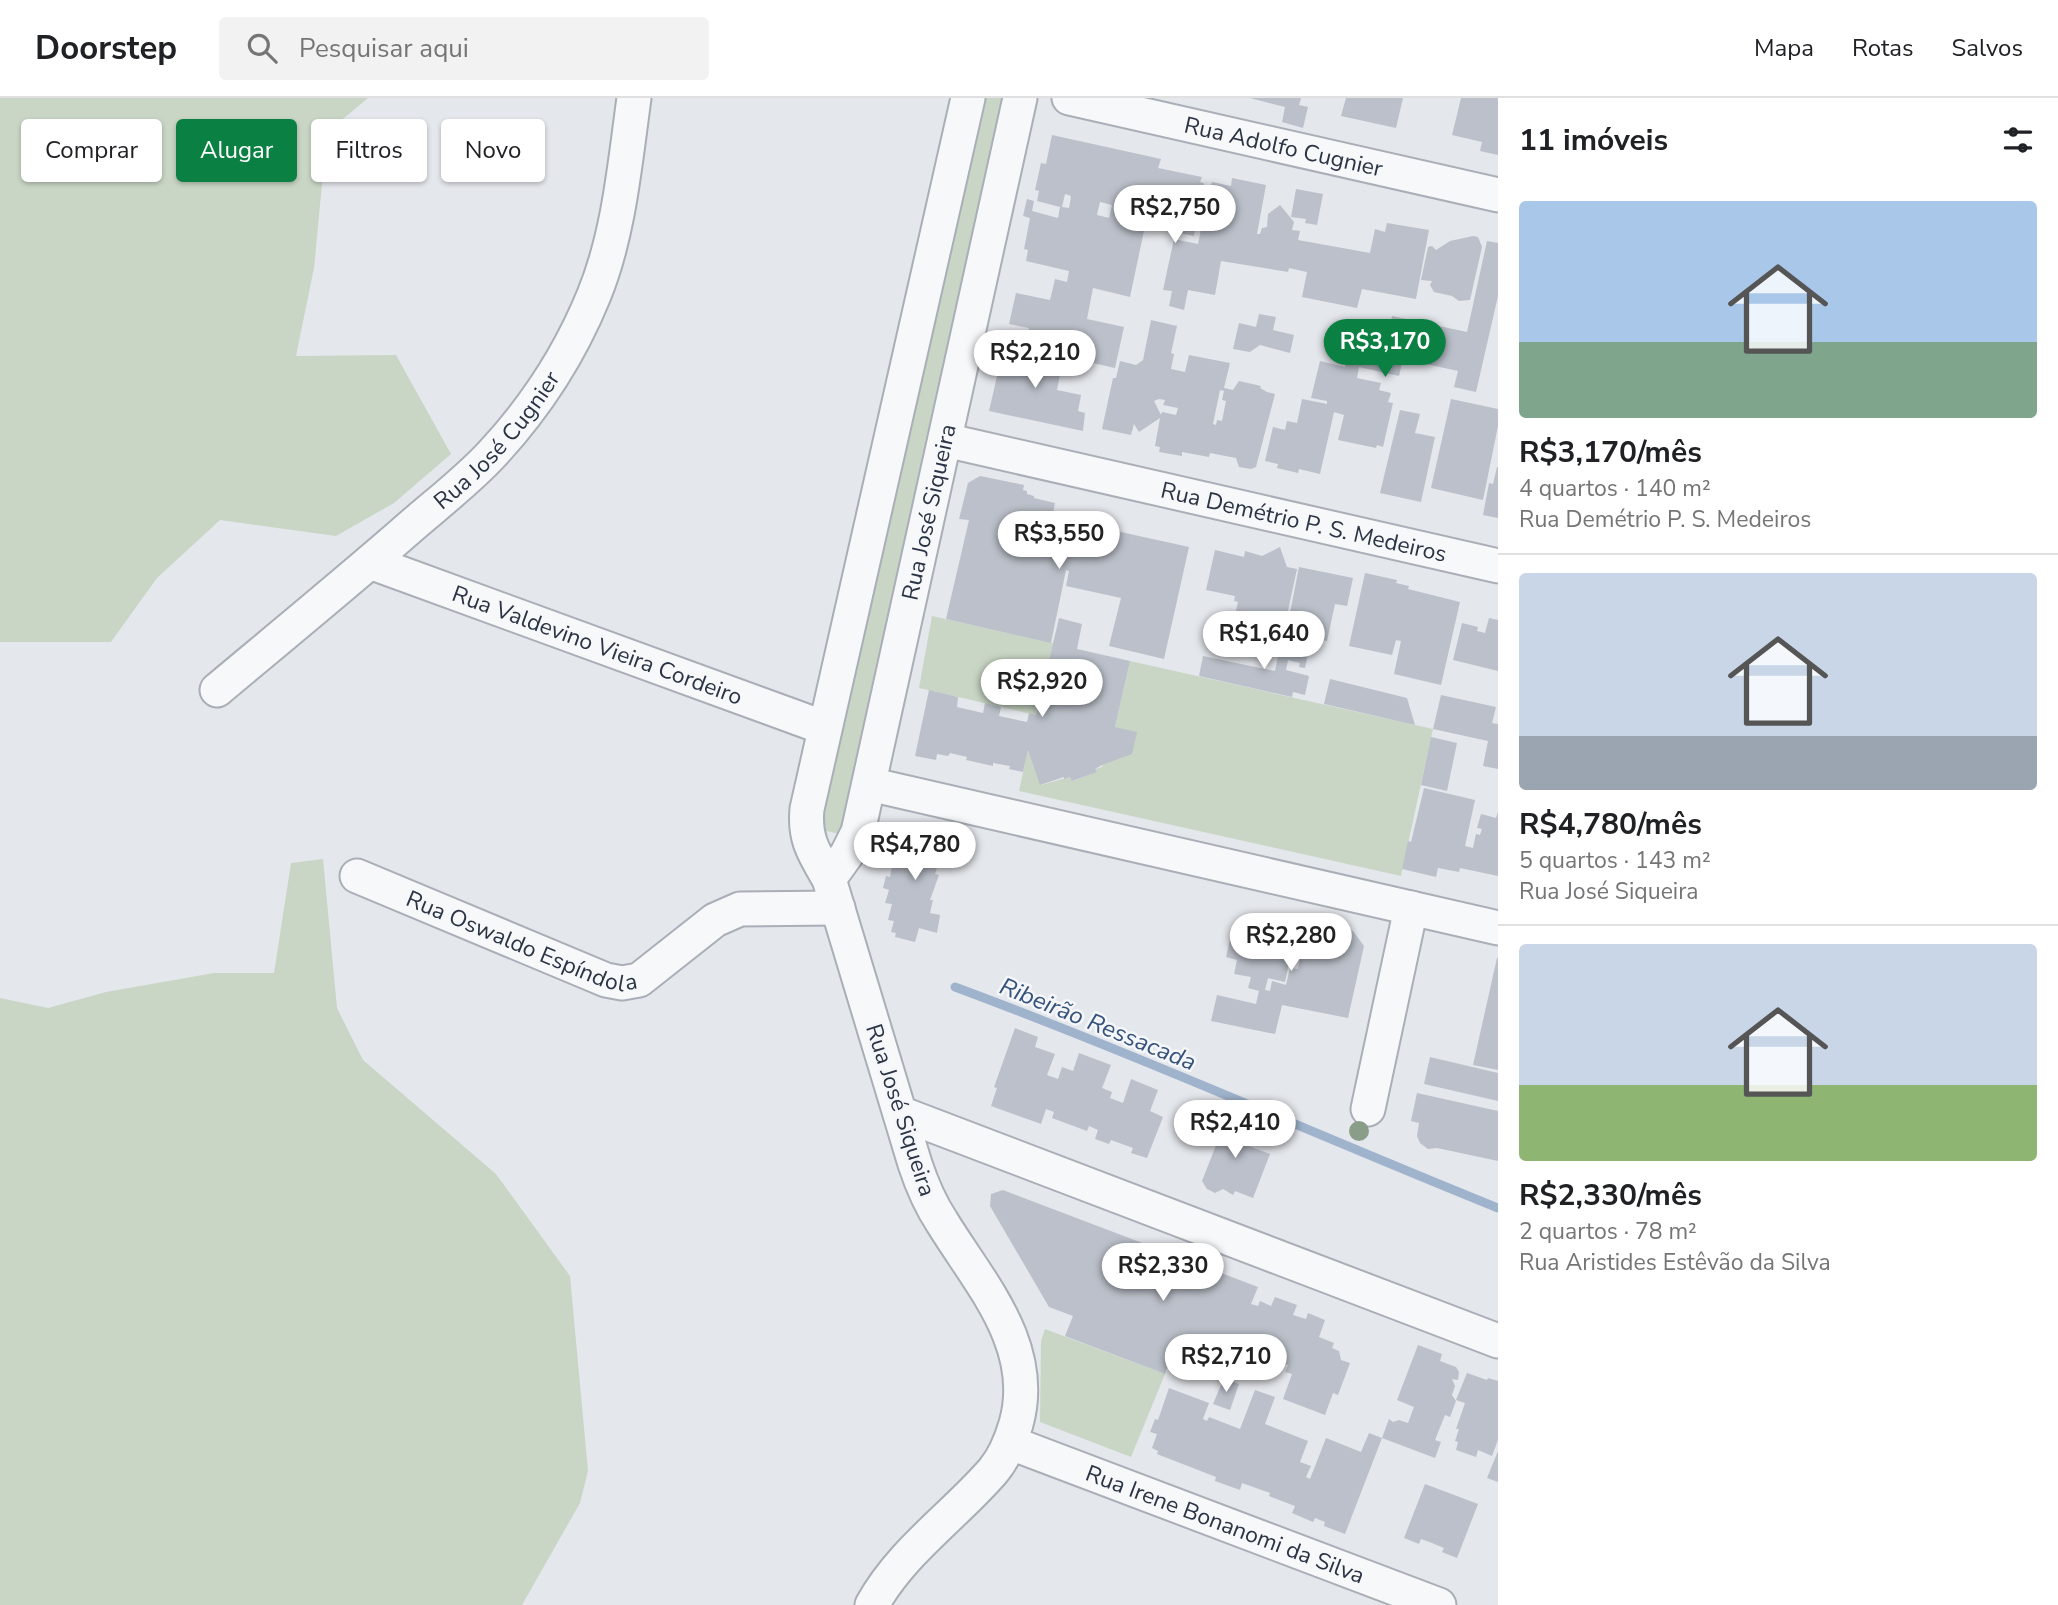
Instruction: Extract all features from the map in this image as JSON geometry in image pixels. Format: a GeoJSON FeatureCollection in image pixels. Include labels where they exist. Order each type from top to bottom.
{"type":"FeatureCollection","features":[{"type":"Feature","properties":{"kind":"street","name":"Rua José Cugnier"},"geometry":{"type":"LineString","coordinates":[[217,690],[370,562],[489,457],[524,417],[553,376],[594,295],[606,258],[623,178],[634,98]]}},
{"type":"Feature","properties":{"kind":"street","name":"Rua José Siqueira"},"geometry":{"type":"LineString","coordinates":[[872,1605],[883,1585],[910,1552],[994,1470],[1011,1443],[1020,1409],[1020,1372],[1012,1336],[999,1309],[925,1192],[833,894],[805,828],[825,728],[968,98]]}},
{"type":"Feature","properties":{"kind":"street","name":"Rua José Siqueira"},"geometry":{"type":"LineString","coordinates":[[833,894],[858,832],[1020,98]]}},
{"type":"Feature","properties":{"kind":"street","name":"Rua Adolfo Cugnier"},"geometry":{"type":"LineString","coordinates":[[1069,98],[1498,195]]}},
{"type":"Feature","properties":{"kind":"street","name":"Rua Demétrio P. S. Medeiros"},"geometry":{"type":"LineString","coordinates":[[944,440],[1498,566]]}},
{"type":"Feature","properties":{"kind":"street","name":"Rua Valdevino Vieira Cordeiro"},"geometry":{"type":"LineString","coordinates":[[370,562],[825,728]]}},
{"type":"Feature","properties":{"kind":"street"},"geometry":{"type":"LineString","coordinates":[[869,784],[1498,928]]}},
{"type":"Feature","properties":{"kind":"street","name":"Rua Oswaldo Espíndola"},"geometry":{"type":"LineString","coordinates":[[356,876],[606,980],[622,983],[639,980],[715,920],[740,909],[833,894]]}},
{"type":"Feature","properties":{"kind":"street"},"geometry":{"type":"LineString","coordinates":[[1368,1109],[1411,908]]}},
{"type":"Feature","properties":{"kind":"street"},"geometry":{"type":"LineString","coordinates":[[900,1113],[1498,1340]]}},
{"type":"Feature","properties":{"kind":"street","name":"Rua Irene Bonanomi da Silva"},"geometry":{"type":"LineString","coordinates":[[1011,1443],[1439,1605]]}},
{"type":"Feature","properties":{"kind":"green space"},"geometry":{"type":"Polygon","coordinates":[[[0,98],[368,98],[343,119],[311,119],[311,182],[322,182],[314,268],[296,356],[396,355],[451,454],[394,503],[336,536],[220,520],[157,578],[111,642],[0,642],[0,98]]]}},
{"type":"Feature","properties":{"kind":"green space"},"geometry":{"type":"Polygon","coordinates":[[[978,98],[1003,98],[844,835],[813,828],[978,98]]]}},
{"type":"Feature","properties":{"kind":"green space"},"geometry":{"type":"Polygon","coordinates":[[[932,616],[1053,643],[1036,715],[919,688],[932,616]]]}},
{"type":"Feature","properties":{"kind":"green space"},"geometry":{"type":"Polygon","coordinates":[[[1130,661],[1433,729],[1401,876],[1019,791],[1028,750],[1041,785],[1070,777],[1073,781],[1102,767],[1115,727],[1130,661]]]}},
{"type":"Feature","properties":{"kind":"green space"},"geometry":{"type":"Polygon","coordinates":[[[323,859],[337,1008],[363,1060],[496,1174],[570,1276],[588,1471],[580,1503],[522,1605],[0,1605],[0,998],[48,1008],[106,992],[214,973],[274,973],[291,863],[323,859]]]}},
{"type":"Feature","properties":{"kind":"green space"},"geometry":{"type":"Polygon","coordinates":[[[1045,1329],[1165,1374],[1131,1457],[1040,1422],[1041,1341],[1045,1329]]]}},
{"type":"Feature","properties":{"kind":"building"},"geometry":{"type":"Polygon","coordinates":[[[1250,98],[1301,98],[1299,105],[1308,107],[1303,128],[1282,122],[1285,107],[1250,98]]]}},
{"type":"Feature","properties":{"kind":"building"},"geometry":{"type":"Polygon","coordinates":[[[1346,98],[1403,98],[1396,128],[1341,116],[1346,98]]]}},
{"type":"Feature","properties":{"kind":"building"},"geometry":{"type":"Polygon","coordinates":[[[1461,98],[1498,98],[1498,155],[1480,151],[1482,142],[1452,135],[1461,98]]]}},
{"type":"Feature","properties":{"kind":"building"},"geometry":{"type":"Polygon","coordinates":[[[1052,135],[1161,159],[1158,168],[1202,177],[1200,182],[1204,183],[1201,200],[1207,202],[1212,182],[1231,186],[1232,178],[1266,185],[1257,234],[1267,227],[1268,214],[1280,205],[1294,222],[1292,230],[1300,231],[1298,240],[1370,253],[1375,229],[1385,232],[1387,223],[1429,230],[1416,299],[1362,289],[1357,308],[1302,297],[1307,272],[1289,268],[1288,272],[1221,261],[1215,295],[1188,290],[1184,310],[1169,306],[1172,291],[1163,290],[1174,239],[1198,244],[1202,224],[1196,223],[1194,236],[1145,226],[1130,297],[1093,288],[1087,319],[1124,327],[1115,368],[1035,350],[1027,336],[1029,328],[1009,324],[1016,293],[1050,300],[1055,279],[1067,282],[1069,271],[1026,261],[1028,250],[1024,249],[1030,218],[1023,216],[1027,199],[1034,201],[1032,211],[1058,218],[1060,207],[1037,201],[1039,191],[1035,190],[1041,163],[1046,164],[1052,135]],[[1065,194],[1062,207],[1069,208],[1071,196],[1065,194]],[[1152,196],[1149,211],[1161,214],[1167,199],[1152,196]],[[1100,202],[1097,215],[1109,218],[1112,205],[1100,202]]]}},
{"type":"Feature","properties":{"kind":"building"},"geometry":{"type":"Polygon","coordinates":[[[1296,189],[1323,194],[1317,225],[1305,223],[1306,219],[1291,217],[1296,189]]]}},
{"type":"Feature","properties":{"kind":"building"},"geometry":{"type":"Polygon","coordinates":[[[1478,237],[1482,247],[1470,300],[1459,301],[1452,296],[1434,292],[1430,285],[1432,281],[1421,280],[1428,247],[1432,246],[1436,250],[1450,241],[1478,237]]]}},
{"type":"Feature","properties":{"kind":"building"},"geometry":{"type":"Polygon","coordinates":[[[1487,241],[1498,243],[1498,296],[1476,392],[1454,387],[1458,371],[1403,359],[1399,376],[1359,367],[1357,378],[1381,383],[1379,390],[1391,393],[1388,402],[1393,403],[1383,447],[1338,440],[1344,415],[1334,412],[1320,474],[1299,469],[1298,473],[1277,468],[1278,464],[1265,461],[1273,427],[1285,430],[1287,421],[1297,423],[1302,399],[1327,404],[1327,401],[1311,398],[1320,361],[1345,367],[1349,347],[1384,355],[1392,316],[1467,332],[1487,241]]]}},
{"type":"Feature","properties":{"kind":"building"},"geometry":{"type":"Polygon","coordinates":[[[1259,314],[1276,317],[1273,330],[1294,335],[1290,353],[1260,345],[1250,352],[1233,349],[1239,323],[1256,327],[1259,314]]]}},
{"type":"Feature","properties":{"kind":"building"},"geometry":{"type":"Polygon","coordinates":[[[1151,320],[1177,326],[1171,353],[1174,354],[1171,369],[1185,372],[1189,355],[1230,363],[1224,388],[1233,390],[1239,381],[1261,386],[1260,388],[1267,392],[1275,394],[1256,467],[1239,467],[1236,458],[1210,453],[1209,457],[1182,452],[1182,456],[1159,452],[1160,447],[1155,446],[1160,418],[1139,432],[1134,424],[1131,435],[1102,429],[1113,378],[1116,378],[1120,361],[1136,365],[1143,360],[1151,320]],[[1220,390],[1213,424],[1216,425],[1217,420],[1222,421],[1226,401],[1222,400],[1224,391],[1220,390]],[[1165,400],[1154,401],[1161,415],[1162,412],[1176,415],[1178,408],[1163,405],[1165,400]]]}},
{"type":"Feature","properties":{"kind":"building"},"geometry":{"type":"Polygon","coordinates":[[[1004,346],[1063,359],[1057,390],[1081,395],[1078,411],[1085,413],[1083,431],[989,411],[1004,346]]]}},
{"type":"Feature","properties":{"kind":"building"},"geometry":{"type":"Polygon","coordinates":[[[1451,399],[1498,409],[1498,426],[1483,500],[1431,488],[1451,399]]]}},
{"type":"Feature","properties":{"kind":"building"},"geometry":{"type":"Polygon","coordinates":[[[1400,410],[1420,414],[1415,433],[1435,437],[1421,502],[1380,493],[1400,410]]]}},
{"type":"Feature","properties":{"kind":"building"},"geometry":{"type":"Polygon","coordinates":[[[1497,467],[1498,518],[1483,515],[1489,483],[1493,484],[1497,467]]]}},
{"type":"Feature","properties":{"kind":"building"},"geometry":{"type":"Polygon","coordinates":[[[980,476],[1024,485],[1023,490],[1027,491],[1027,494],[1055,503],[1046,547],[1057,549],[1060,539],[1076,542],[1080,523],[1189,547],[1164,659],[1109,646],[1121,598],[1066,586],[1069,571],[1066,570],[1051,643],[946,619],[969,520],[959,519],[968,483],[980,476]]]}},
{"type":"Feature","properties":{"kind":"building"},"geometry":{"type":"Polygon","coordinates":[[[1280,547],[1287,567],[1297,569],[1286,620],[1277,618],[1274,627],[1234,618],[1238,602],[1234,601],[1235,596],[1206,590],[1215,550],[1244,557],[1245,551],[1262,556],[1280,547]]]}},
{"type":"Feature","properties":{"kind":"building"},"geometry":{"type":"Polygon","coordinates":[[[1299,567],[1353,578],[1347,606],[1335,604],[1327,641],[1286,633],[1299,567]]]}},
{"type":"Feature","properties":{"kind":"building"},"geometry":{"type":"Polygon","coordinates":[[[1365,573],[1397,580],[1396,583],[1409,586],[1408,589],[1460,602],[1441,685],[1394,674],[1401,641],[1396,640],[1392,655],[1349,646],[1365,573]]]}},
{"type":"Feature","properties":{"kind":"building"},"geometry":{"type":"Polygon","coordinates":[[[1059,618],[1082,624],[1077,649],[1130,661],[1115,727],[1137,732],[1132,754],[1102,765],[1095,769],[1097,772],[1072,781],[1070,777],[1064,777],[1040,785],[1028,750],[1023,772],[1009,769],[1010,766],[993,763],[993,766],[966,760],[967,757],[950,753],[948,756],[937,754],[936,760],[915,756],[929,690],[958,697],[957,707],[983,713],[985,703],[1001,707],[999,716],[1027,722],[1029,713],[1036,715],[1059,618]]]}},
{"type":"Feature","properties":{"kind":"building"},"geometry":{"type":"Polygon","coordinates":[[[1489,618],[1498,620],[1498,671],[1453,660],[1462,623],[1478,627],[1477,631],[1485,633],[1489,618]]]}},
{"type":"Feature","properties":{"kind":"building"},"geometry":{"type":"Polygon","coordinates":[[[1282,637],[1310,644],[1305,668],[1299,667],[1300,663],[1288,660],[1286,670],[1309,676],[1305,695],[1293,692],[1292,697],[1199,676],[1203,656],[1275,671],[1282,637]]]}},
{"type":"Feature","properties":{"kind":"building"},"geometry":{"type":"Polygon","coordinates":[[[1330,679],[1407,698],[1415,725],[1324,704],[1330,679]]]}},
{"type":"Feature","properties":{"kind":"building"},"geometry":{"type":"Polygon","coordinates":[[[1441,695],[1496,707],[1492,723],[1498,724],[1498,769],[1483,766],[1488,741],[1433,729],[1441,695]]]}},
{"type":"Feature","properties":{"kind":"building"},"geometry":{"type":"Polygon","coordinates":[[[1431,737],[1457,743],[1447,791],[1421,785],[1431,737]]]}},
{"type":"Feature","properties":{"kind":"building"},"geometry":{"type":"Polygon","coordinates":[[[1424,788],[1475,800],[1465,846],[1473,848],[1476,834],[1480,835],[1482,829],[1477,828],[1481,814],[1496,818],[1498,812],[1498,876],[1460,868],[1459,872],[1438,868],[1436,877],[1402,869],[1424,788]]]}},
{"type":"Feature","properties":{"kind":"building"},"geometry":{"type":"Polygon","coordinates":[[[901,828],[914,831],[913,834],[943,841],[945,835],[956,838],[951,863],[939,861],[935,874],[939,875],[930,900],[933,900],[930,913],[940,915],[937,933],[919,928],[915,942],[895,937],[896,933],[891,932],[894,921],[888,920],[892,904],[885,903],[889,890],[883,888],[886,876],[890,877],[893,862],[890,862],[897,830],[901,831],[901,828]]]}},
{"type":"Feature","properties":{"kind":"building"},"geometry":{"type":"Polygon","coordinates":[[[1246,919],[1296,930],[1285,982],[1268,978],[1265,990],[1270,991],[1272,981],[1286,985],[1290,968],[1298,969],[1300,958],[1293,957],[1300,927],[1320,931],[1322,925],[1353,931],[1364,946],[1348,1018],[1282,1005],[1275,1034],[1211,1021],[1217,995],[1256,1004],[1259,991],[1248,988],[1251,977],[1234,974],[1237,960],[1226,957],[1234,922],[1245,924],[1246,919]]]}},
{"type":"Feature","properties":{"kind":"building"},"geometry":{"type":"Polygon","coordinates":[[[1498,958],[1498,1070],[1473,1065],[1498,958]]]}},
{"type":"Feature","properties":{"kind":"building"},"geometry":{"type":"Polygon","coordinates":[[[1015,1028],[1038,1037],[1035,1047],[1055,1054],[1047,1075],[1058,1079],[1062,1067],[1073,1071],[1079,1053],[1111,1065],[1102,1088],[1112,1092],[1110,1098],[1123,1103],[1131,1079],[1158,1090],[1150,1111],[1163,1117],[1147,1158],[1131,1153],[1133,1148],[1111,1140],[1109,1144],[1095,1139],[1098,1130],[1089,1126],[1087,1131],[1052,1118],[1054,1112],[1046,1109],[1041,1124],[991,1106],[997,1088],[994,1087],[1015,1028]]]}},
{"type":"Feature","properties":{"kind":"building"},"geometry":{"type":"Polygon","coordinates":[[[1430,1057],[1498,1073],[1498,1101],[1424,1084],[1430,1057]]]}},
{"type":"Feature","properties":{"kind":"building"},"geometry":{"type":"Polygon","coordinates":[[[1417,1093],[1498,1111],[1498,1161],[1437,1148],[1428,1149],[1420,1143],[1417,1136],[1419,1123],[1411,1121],[1417,1093]]]}},
{"type":"Feature","properties":{"kind":"building"},"geometry":{"type":"Polygon","coordinates":[[[1229,1112],[1252,1120],[1243,1144],[1270,1154],[1253,1198],[1235,1191],[1233,1195],[1223,1189],[1215,1193],[1207,1189],[1202,1181],[1229,1112]]]}},
{"type":"Feature","properties":{"kind":"building"},"geometry":{"type":"Polygon","coordinates":[[[1003,1190],[1258,1287],[1251,1304],[1258,1306],[1260,1301],[1271,1306],[1275,1297],[1297,1305],[1293,1315],[1306,1319],[1308,1313],[1325,1320],[1319,1337],[1334,1343],[1332,1348],[1339,1351],[1341,1360],[1350,1363],[1338,1395],[1333,1393],[1325,1415],[1283,1399],[1292,1374],[1285,1372],[1288,1365],[1265,1356],[1258,1362],[1247,1358],[1245,1349],[1236,1346],[1224,1377],[1171,1356],[1165,1374],[1065,1336],[1073,1316],[1049,1307],[990,1206],[991,1194],[1003,1190]]]}},
{"type":"Feature","properties":{"kind":"building"},"geometry":{"type":"Polygon","coordinates":[[[1418,1345],[1442,1354],[1440,1361],[1456,1367],[1459,1372],[1458,1380],[1452,1379],[1455,1386],[1452,1395],[1456,1401],[1450,1417],[1445,1415],[1435,1440],[1441,1442],[1435,1458],[1382,1438],[1389,1419],[1393,1422],[1399,1420],[1408,1423],[1414,1407],[1397,1400],[1418,1345]]]}},
{"type":"Feature","properties":{"kind":"building"},"geometry":{"type":"Polygon","coordinates":[[[1467,1373],[1498,1381],[1498,1440],[1492,1456],[1478,1450],[1476,1457],[1456,1450],[1458,1442],[1455,1441],[1459,1429],[1456,1429],[1465,1403],[1456,1400],[1467,1373]]]}},
{"type":"Feature","properties":{"kind":"building"},"geometry":{"type":"Polygon","coordinates":[[[1224,1378],[1239,1384],[1230,1410],[1213,1404],[1224,1378]]]}},
{"type":"Feature","properties":{"kind":"building"},"geometry":{"type":"Polygon","coordinates":[[[1169,1388],[1209,1403],[1203,1419],[1207,1421],[1209,1417],[1240,1429],[1255,1390],[1275,1397],[1265,1424],[1308,1441],[1300,1462],[1311,1466],[1306,1477],[1310,1479],[1326,1438],[1361,1452],[1369,1433],[1382,1438],[1345,1534],[1324,1526],[1325,1522],[1315,1518],[1313,1522],[1292,1513],[1295,1506],[1269,1496],[1270,1493],[1242,1483],[1240,1490],[1215,1481],[1216,1477],[1157,1454],[1158,1451],[1152,1448],[1157,1434],[1150,1432],[1155,1419],[1158,1420],[1169,1388]]]}},
{"type":"Feature","properties":{"kind":"building"},"geometry":{"type":"Polygon","coordinates":[[[1498,1451],[1498,1482],[1487,1478],[1498,1451]]]}},
{"type":"Feature","properties":{"kind":"building"},"geometry":{"type":"Polygon","coordinates":[[[1425,1484],[1478,1504],[1457,1558],[1442,1552],[1444,1548],[1432,1543],[1421,1539],[1419,1544],[1404,1538],[1425,1484]]]}},
{"type":"Feature","properties":{"kind":"waterway","name":"Ribeirão Ressacada"},"geometry":{"type":"LineString","coordinates":[[955,987],[1160,1068],[1498,1208]]}}]}
